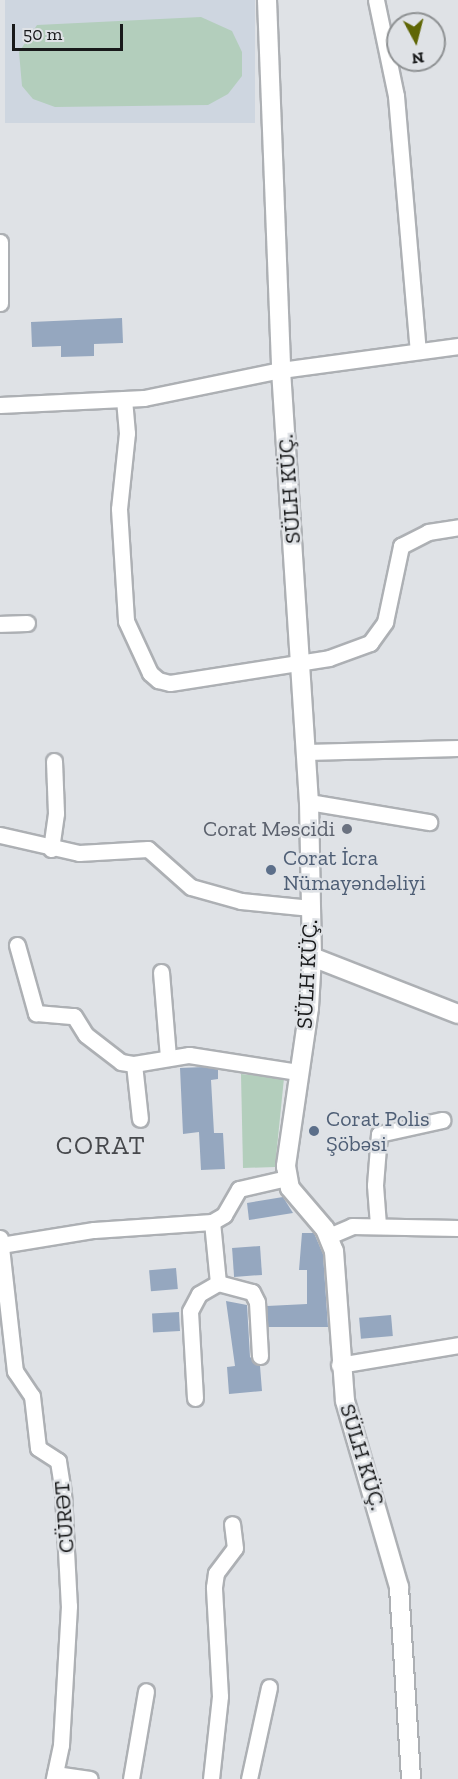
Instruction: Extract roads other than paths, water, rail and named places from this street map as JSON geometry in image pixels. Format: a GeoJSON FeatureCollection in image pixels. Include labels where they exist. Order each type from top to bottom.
{"type":"FeatureCollection","features":[{"type":"Feature","properties":{"kind":"street","name":"SÜLH KÜÇ."},"geometry":{"type":"LineString","coordinates":[[267,0],[281,370],[309,802],[312,957],[309,1008],[298,1072],[287,1178],[295,1195],[329,1236],[336,1273],[339,1365],[351,1432],[387,1535],[399,1587],[411,1779]]}},
{"type":"Feature","properties":{"kind":"street"},"geometry":{"type":"LineString","coordinates":[[375,0],[396,96],[418,351]]}},
{"type":"Feature","properties":{"kind":"street"},"geometry":{"type":"LineString","coordinates":[[0,242],[0,303]]}},
{"type":"Feature","properties":{"kind":"street"},"geometry":{"type":"LineString","coordinates":[[0,405],[124,399],[281,370],[458,346]]}},
{"type":"Feature","properties":{"kind":"street"},"geometry":{"type":"LineString","coordinates":[[124,399],[126,441],[119,509],[126,621],[150,673],[170,682],[329,658],[370,643],[385,622],[401,546],[419,535],[458,527]]}},
{"type":"Feature","properties":{"kind":"street"},"geometry":{"type":"LineString","coordinates":[[0,624],[27,623]]}},
{"type":"Feature","properties":{"kind":"street"},"geometry":{"type":"LineString","coordinates":[[306,752],[458,748]]}},
{"type":"Feature","properties":{"kind":"street"},"geometry":{"type":"LineString","coordinates":[[51,849],[56,813],[54,762]]}},
{"type":"Feature","properties":{"kind":"street"},"geometry":{"type":"LineString","coordinates":[[309,802],[429,822]]}},
{"type":"Feature","properties":{"kind":"street"},"geometry":{"type":"LineString","coordinates":[[0,835],[51,849],[79,853],[148,849],[191,887],[241,901],[311,908]]}},
{"type":"Feature","properties":{"kind":"street"},"geometry":{"type":"LineString","coordinates":[[17,945],[36,1012],[74,1016],[107,1054],[134,1064],[168,1057],[207,1056],[298,1072]]}},
{"type":"Feature","properties":{"kind":"street"},"geometry":{"type":"LineString","coordinates":[[312,957],[458,1014]]}},
{"type":"Feature","properties":{"kind":"street"},"geometry":{"type":"LineString","coordinates":[[161,972],[168,1057]]}},
{"type":"Feature","properties":{"kind":"street"},"geometry":{"type":"LineString","coordinates":[[134,1064],[141,1119]]}},
{"type":"Feature","properties":{"kind":"street"},"geometry":{"type":"LineString","coordinates":[[378,1225],[375,1185],[379,1134],[442,1120]]}},
{"type":"Feature","properties":{"kind":"street"},"geometry":{"type":"LineString","coordinates":[[1,1241],[94,1230],[212,1222],[224,1215],[239,1189],[287,1178]]}},
{"type":"Feature","properties":{"kind":"street"},"geometry":{"type":"LineString","coordinates":[[212,1222],[218,1283]]}},
{"type":"Feature","properties":{"kind":"street"},"geometry":{"type":"LineString","coordinates":[[329,1236],[352,1226],[458,1228]]}},
{"type":"Feature","properties":{"kind":"street","name":"CÜRƏT"},"geometry":{"type":"LineString","coordinates":[[1,1241],[15,1371],[32,1396],[38,1448],[58,1461],[63,1493],[69,1597],[55,1776]]}},
{"type":"Feature","properties":{"kind":"street"},"geometry":{"type":"LineString","coordinates":[[195,1398],[190,1311],[199,1294],[218,1283],[252,1292],[257,1302],[260,1356]]}},
{"type":"Feature","properties":{"kind":"street"},"geometry":{"type":"LineString","coordinates":[[339,1365],[458,1345]]}},
{"type":"Feature","properties":{"kind":"street"},"geometry":{"type":"LineString","coordinates":[[211,1779],[220,1696],[214,1587],[216,1572],[233,1553],[232,1524]]}},
{"type":"Feature","properties":{"kind":"street"},"geometry":{"type":"LineString","coordinates":[[249,1779],[269,1687]]}},
{"type":"Feature","properties":{"kind":"street"},"geometry":{"type":"LineString","coordinates":[[131,1779],[146,1691]]}},
{"type":"Feature","properties":{"kind":"street"},"geometry":{"type":"LineString","coordinates":[[55,1776],[90,1779]]}},
{"type":"Feature","properties":{"kind":"place","name":"Corat Məscidi"},"geometry":{"type":"Point","coordinates":[347,829]}},
{"type":"Feature","properties":{"kind":"place","name":"Corat İcra Nümayəndəliyi"},"geometry":{"type":"Point","coordinates":[271,870]}},
{"type":"Feature","properties":{"kind":"place","name":"Corat Polis Şöbəsi"},"geometry":{"type":"Point","coordinates":[314,1131]}},
{"type":"Feature","properties":{"kind":"district","name":"CORAT"},"geometry":{"type":"Point","coordinates":[101,1146]}}]}
